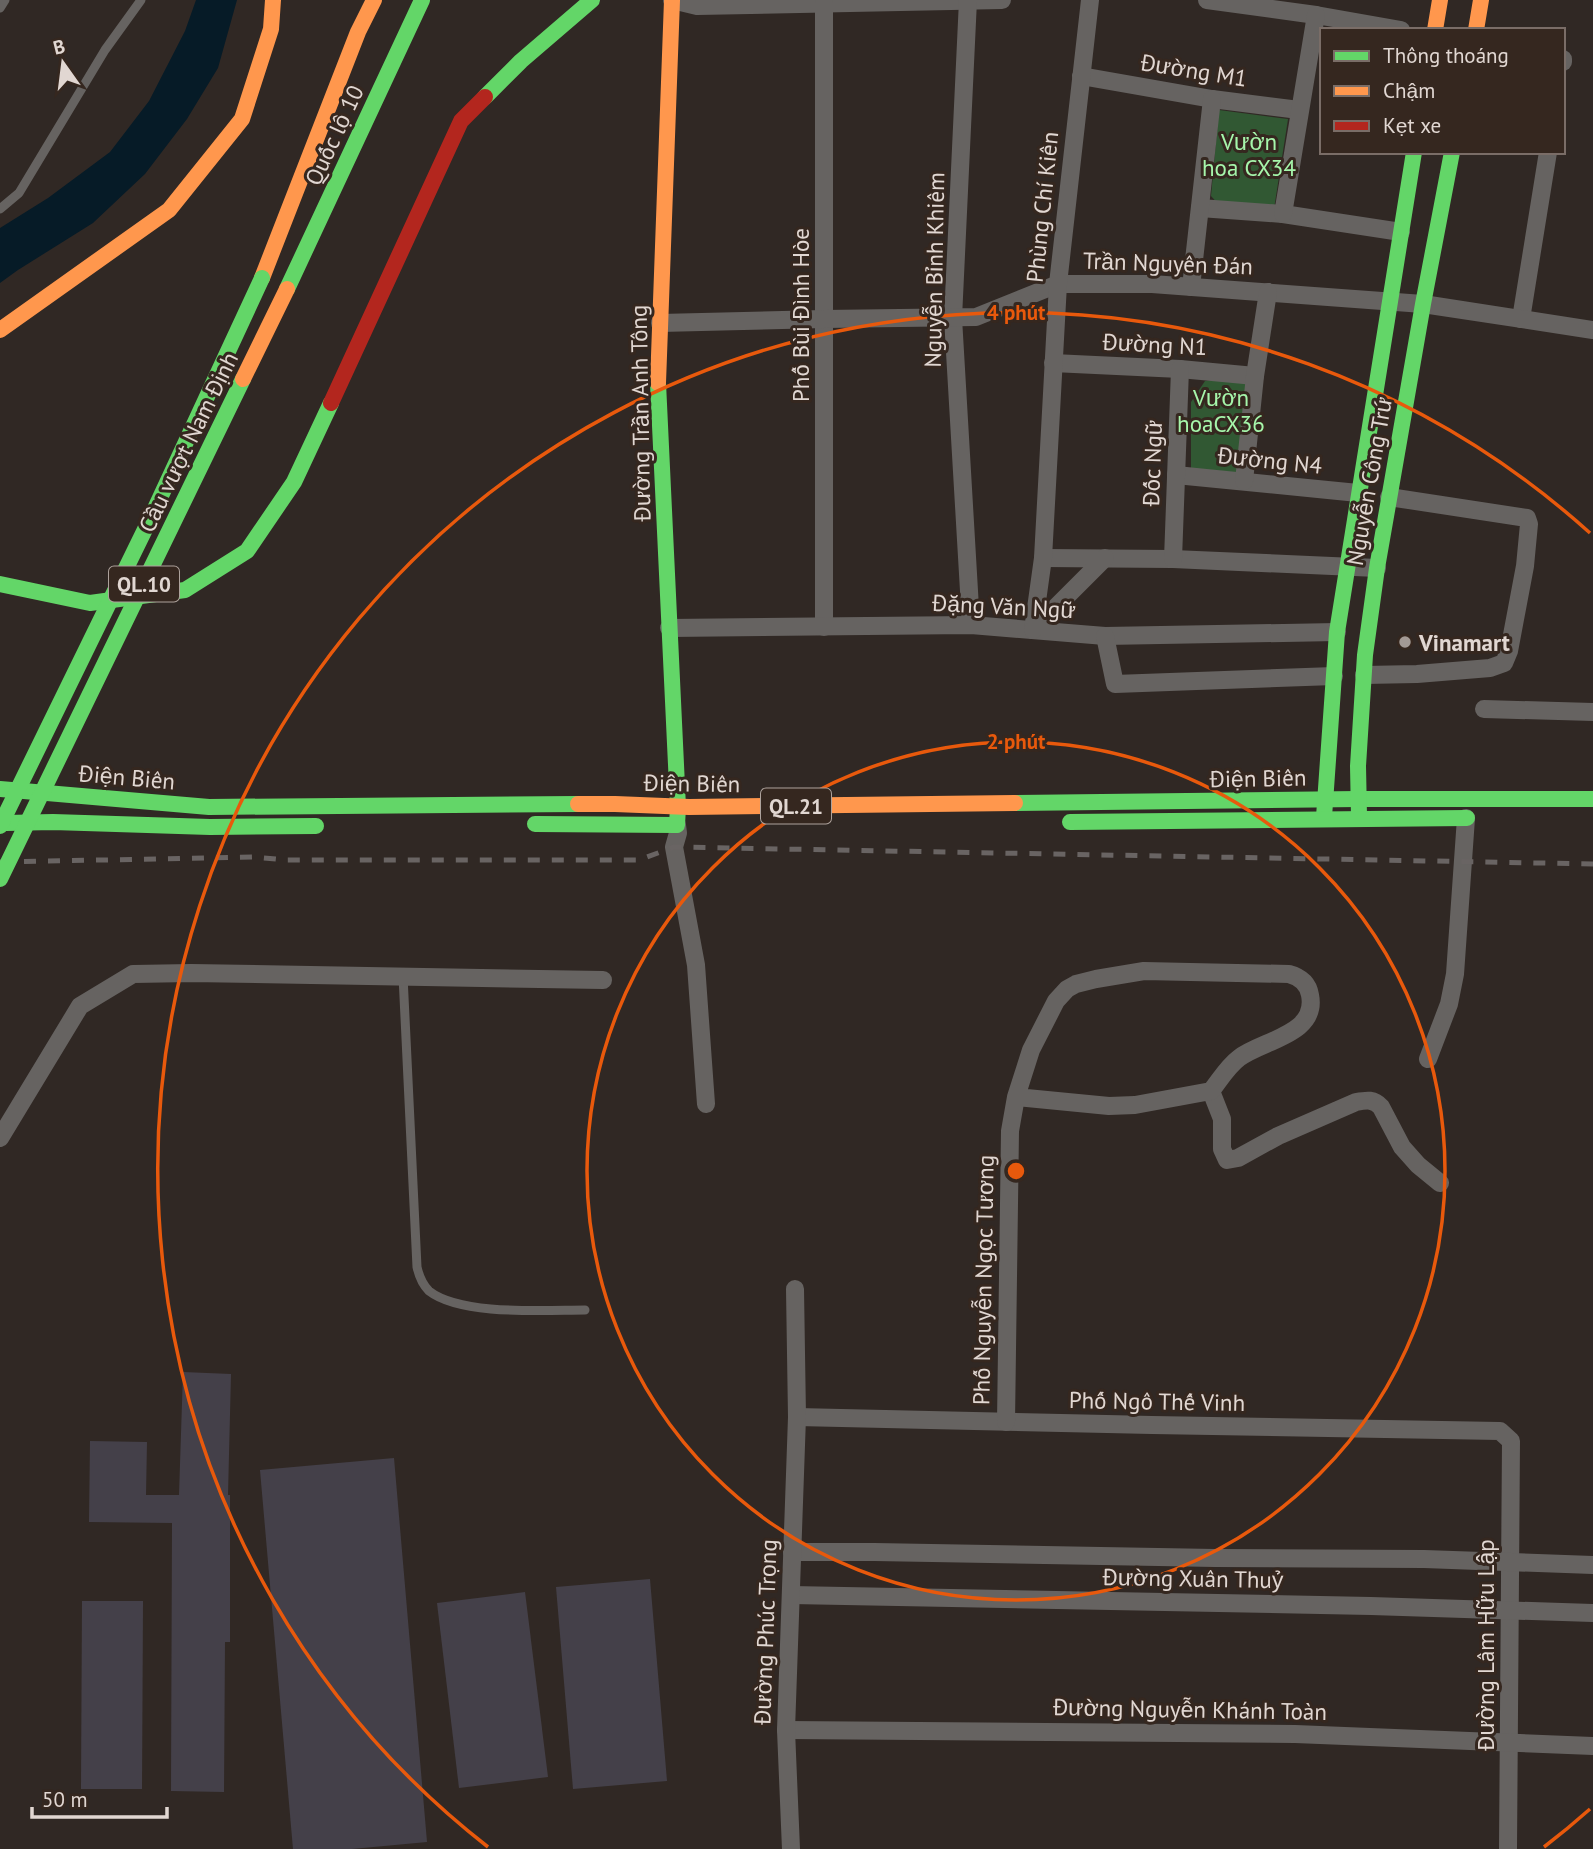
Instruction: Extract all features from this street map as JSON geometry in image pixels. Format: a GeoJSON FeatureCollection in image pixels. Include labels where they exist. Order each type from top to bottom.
{"type":"FeatureCollection","features":[{"type":"Feature","properties":{"kind":"main road"},"geometry":{"type":"LineString","coordinates":[[0,330],[169,210],[242,119],[271,29],[273,0]]}},
{"type":"Feature","properties":{"kind":"main road","name":"Quốc lộ 10"},"geometry":{"type":"LineString","coordinates":[[262,278],[373,0]]}},
{"type":"Feature","properties":{"kind":"main road","name":"Quốc lộ 10"},"geometry":{"type":"LineString","coordinates":[[287,289],[422,0]]}},
{"type":"Feature","properties":{"kind":"main road"},"geometry":{"type":"LineString","coordinates":[[398,49],[430,0]]}},
{"type":"Feature","properties":{"kind":"main road"},"geometry":{"type":"LineString","coordinates":[[0,584],[90,603],[185,590],[247,551],[293,482],[461,121],[521,61],[592,0]]}},
{"type":"Feature","properties":{"kind":"main road","name":"Đường Trần Anh Tông"},"geometry":{"type":"LineString","coordinates":[[672,0],[658,396],[669,628],[683,819]]}},
{"type":"Feature","properties":{"kind":"main road"},"geometry":{"type":"LineString","coordinates":[[1434,28],[1440,0]]}},
{"type":"Feature","properties":{"kind":"main road"},"geometry":{"type":"LineString","coordinates":[[1476,28],[1481,0]]}},
{"type":"Feature","properties":{"kind":"main road","name":"Nguyễn Công Trứ"},"geometry":{"type":"LineString","coordinates":[[1324,820],[1337,632],[1414,154]]}},
{"type":"Feature","properties":{"kind":"main road","name":"Nguyễn Công Trứ"},"geometry":{"type":"LineString","coordinates":[[1359,820],[1358,766],[1364,655],[1389,497],[1452,154]]}},
{"type":"Feature","properties":{"kind":"main road","name":"Cầu vượt Nam Định"},"geometry":{"type":"LineString","coordinates":[[0,824],[152,513],[262,278]]}},
{"type":"Feature","properties":{"kind":"main road","name":"Cầu vượt Nam Định"},"geometry":{"type":"LineString","coordinates":[[0,879],[287,289]]}},
{"type":"Feature","properties":{"kind":"main road","name":"Điện Biên"},"geometry":{"type":"LineString","coordinates":[[0,789],[209,807],[615,804],[683,819]]}},
{"type":"Feature","properties":{"kind":"main road","name":"Điện Biên"},"geometry":{"type":"LineString","coordinates":[[523,824],[1358,799],[1593,799]]}},
{"type":"Feature","properties":{"kind":"main road","name":"Điện Biên"},"geometry":{"type":"LineString","coordinates":[[1050,822],[1472,818]]}},
{"type":"Feature","properties":{"kind":"main road","name":"Điện Biên"},"geometry":{"type":"LineString","coordinates":[[0,824],[53,822],[210,827],[334,825]]}},
{"type":"Feature","properties":{"kind":"street"},"geometry":{"type":"LineString","coordinates":[[672,0],[697,6],[1002,0]]}},
{"type":"Feature","properties":{"kind":"street","name":"Phùng Chí Kiên"},"geometry":{"type":"LineString","coordinates":[[1033,630],[1042,558],[1058,284],[1090,0]]}},
{"type":"Feature","properties":{"kind":"street"},"geometry":{"type":"LineString","coordinates":[[1218,0],[1390,28]]}},
{"type":"Feature","properties":{"kind":"street","name":"Nguyễn Bỉnh Khiêm"},"geometry":{"type":"LineString","coordinates":[[968,1],[953,318],[971,625]]}},
{"type":"Feature","properties":{"kind":"street","name":"Phố Bùi Đình Hòe"},"geometry":{"type":"LineString","coordinates":[[824,4],[824,627]]}},
{"type":"Feature","properties":{"kind":"street"},"geometry":{"type":"LineString","coordinates":[[1283,214],[1315,15]]}},
{"type":"Feature","properties":{"kind":"street","name":"Đường M1"},"geometry":{"type":"LineString","coordinates":[[1081,76],[1212,99],[1299,110]]}},
{"type":"Feature","properties":{"kind":"street"},"geometry":{"type":"LineString","coordinates":[[1191,286],[1212,99]]}},
{"type":"Feature","properties":{"kind":"street"},"geometry":{"type":"LineString","coordinates":[[1521,319],[1548,154]]}},
{"type":"Feature","properties":{"kind":"street"},"geometry":{"type":"LineString","coordinates":[[1200,208],[1283,214],[1401,232]]}},
{"type":"Feature","properties":{"kind":"street","name":"Trần Nguyên Đán"},"geometry":{"type":"LineString","coordinates":[[660,323],[976,317],[1058,284],[1152,284],[1423,304],[1593,330]]}},
{"type":"Feature","properties":{"kind":"street"},"geometry":{"type":"LineString","coordinates":[[1244,481],[1255,376],[1268,292]]}},
{"type":"Feature","properties":{"kind":"street","name":"Đường N1"},"geometry":{"type":"LineString","coordinates":[[1053,363],[1180,369],[1255,376]]}},
{"type":"Feature","properties":{"kind":"street","name":"Đốc Ngữ"},"geometry":{"type":"LineString","coordinates":[[1173,559],[1180,369]]}},
{"type":"Feature","properties":{"kind":"street","name":"Đường N4"},"geometry":{"type":"LineString","coordinates":[[1176,475],[1359,494]]}},
{"type":"Feature","properties":{"kind":"street"},"geometry":{"type":"LineString","coordinates":[[1364,675],[1490,668],[1504,663],[1509,651],[1525,566],[1529,524],[1527,518],[1389,497]]}},
{"type":"Feature","properties":{"kind":"street"},"geometry":{"type":"LineString","coordinates":[[1042,558],[1173,559],[1377,568]]}},
{"type":"Feature","properties":{"kind":"street"},"geometry":{"type":"LineString","coordinates":[[1033,630],[1105,558]]}},
{"type":"Feature","properties":{"kind":"street","name":"Đặng Văn Ngữ"},"geometry":{"type":"LineString","coordinates":[[669,628],[971,625],[1105,636],[1337,632]]}},
{"type":"Feature","properties":{"kind":"street"},"geometry":{"type":"LineString","coordinates":[[1105,636],[1115,684],[1334,676]]}},
{"type":"Feature","properties":{"kind":"street"},"geometry":{"type":"LineString","coordinates":[[1484,709],[1593,712]]}},
{"type":"Feature","properties":{"kind":"street"},"geometry":{"type":"LineString","coordinates":[[1428,1059],[1449,1004],[1455,974],[1472,818]]}},
{"type":"Feature","properties":{"kind":"street"},"geometry":{"type":"LineString","coordinates":[[683,819],[674,847],[696,965],[706,1104]]}},
{"type":"Feature","properties":{"kind":"street","name":"Phố Nguyễn Ngọc Tương"},"geometry":{"type":"LineString","coordinates":[[1006,1422],[1010,1131],[1016,1097],[1031,1050],[1056,1000],[1076,984],[1144,971],[1298,976],[1305,982],[1310,993],[1311,1006],[1305,1020],[1292,1033],[1240,1056],[1211,1091]]}},
{"type":"Feature","properties":{"kind":"street"},"geometry":{"type":"LineString","coordinates":[[0,1138],[80,1006],[133,974],[603,980]]}},
{"type":"Feature","properties":{"kind":"street"},"geometry":{"type":"LineString","coordinates":[[1016,1097],[1109,1106],[1135,1105],[1211,1091],[1222,1119],[1222,1149],[1227,1160],[1238,1158],[1278,1136],[1356,1102],[1377,1102],[1402,1147],[1440,1183]]}},
{"type":"Feature","properties":{"kind":"street","name":"Đường Phúc Trọng"},"geometry":{"type":"LineString","coordinates":[[791,1849],[786,1730],[797,1417],[795,1289]]}},
{"type":"Feature","properties":{"kind":"street","name":"Phố Ngô Thế Vinh"},"geometry":{"type":"LineString","coordinates":[[797,1417],[1500,1431],[1511,1441]]}},
{"type":"Feature","properties":{"kind":"street","name":"Đường Lâm Hữu Lập"},"geometry":{"type":"LineString","coordinates":[[1508,1849],[1511,1441]]}},
{"type":"Feature","properties":{"kind":"street","name":"Đường Xuân Thuỷ"},"geometry":{"type":"LineString","coordinates":[[792,1552],[1424,1559],[1593,1565]]}},
{"type":"Feature","properties":{"kind":"street","name":"Đường Xuân Thuỷ"},"geometry":{"type":"LineString","coordinates":[[791,1595],[1593,1613]]}},
{"type":"Feature","properties":{"kind":"street","name":"Đường Nguyễn Khánh Toàn"},"geometry":{"type":"LineString","coordinates":[[786,1730],[1295,1734],[1593,1746]]}},
{"type":"Feature","properties":{"kind":"lane"},"geometry":{"type":"LineString","coordinates":[[0,9],[5,0]]}},
{"type":"Feature","properties":{"kind":"lane"},"geometry":{"type":"LineString","coordinates":[[0,209],[19,193],[105,50],[141,0]]}},
{"type":"Feature","properties":{"kind":"lane"},"geometry":{"type":"LineString","coordinates":[[403,976],[417,1267],[420,1279],[428,1290],[455,1303],[501,1310],[585,1310]]}},
{"type":"Feature","properties":{"kind":"green space","name":"Vườn hoa CX34"},"geometry":{"type":"Polygon","coordinates":[[[1219,110],[1288,119],[1274,209],[1219,205],[1211,196],[1219,110]]]}},
{"type":"Feature","properties":{"kind":"green space","name":"Vườn hoaCX36"},"geometry":{"type":"Polygon","coordinates":[[[1255,376],[1244,481],[1191,475],[1191,402],[1205,381],[1255,376]]]}},
{"type":"Feature","properties":{"kind":"water"},"geometry":{"type":"Polygon","coordinates":[[[196,0],[237,0],[218,68],[187,119],[145,174],[93,223],[0,283],[0,228],[48,198],[110,152],[149,101],[185,31],[196,0]]]}},
{"type":"Feature","properties":{"kind":"building"},"geometry":{"type":"Polygon","coordinates":[[[183,1372],[231,1374],[228,1495],[230,1642],[225,1642],[224,1792],[171,1791],[172,1523],[89,1522],[90,1441],[147,1442],[146,1495],[179,1495],[183,1372]]]}},
{"type":"Feature","properties":{"kind":"building"},"geometry":{"type":"Polygon","coordinates":[[[394,1458],[427,1842],[352,1849],[293,1849],[260,1470],[394,1458]]]}},
{"type":"Feature","properties":{"kind":"building"},"geometry":{"type":"Polygon","coordinates":[[[650,1579],[667,1781],[573,1789],[556,1587],[650,1579]]]}},
{"type":"Feature","properties":{"kind":"building"},"geometry":{"type":"Polygon","coordinates":[[[525,1592],[548,1777],[459,1788],[437,1603],[525,1592]]]}},
{"type":"Feature","properties":{"kind":"building"},"geometry":{"type":"Polygon","coordinates":[[[82,1601],[143,1601],[142,1789],[81,1789],[82,1601]]]}},
{"type":"Feature","properties":{"kind":"railway"},"geometry":{"type":"LineString","coordinates":[[0,862],[255,857],[285,860],[639,860],[674,847],[1593,864]]}},
{"type":"Feature","properties":{"kind":"traffic: fast"},"geometry":{"type":"LineString","coordinates":[[287,289],[422,0]]}},
{"type":"Feature","properties":{"kind":"traffic: fast"},"geometry":{"type":"LineString","coordinates":[[485,97],[521,61],[592,0]]}},
{"type":"Feature","properties":{"kind":"traffic: fast"},"geometry":{"type":"LineString","coordinates":[[1324,817],[1337,632],[1414,154]]}},
{"type":"Feature","properties":{"kind":"traffic: fast"},"geometry":{"type":"LineString","coordinates":[[1359,816],[1358,766],[1365,655],[1377,568],[1452,154]]}},
{"type":"Feature","properties":{"kind":"traffic: fast"},"geometry":{"type":"LineString","coordinates":[[0,826],[153,513],[262,278]]}},
{"type":"Feature","properties":{"kind":"traffic: fast"},"geometry":{"type":"LineString","coordinates":[[0,879],[243,379]]}},
{"type":"Feature","properties":{"kind":"traffic: fast"},"geometry":{"type":"LineString","coordinates":[[658,383],[677,825]]}},
{"type":"Feature","properties":{"kind":"traffic: fast"},"geometry":{"type":"LineString","coordinates":[[0,584],[90,603],[185,590],[247,551],[294,482],[331,403]]}},
{"type":"Feature","properties":{"kind":"traffic: fast"},"geometry":{"type":"LineString","coordinates":[[0,789],[209,807],[578,804]]}},
{"type":"Feature","properties":{"kind":"traffic: fast"},"geometry":{"type":"LineString","coordinates":[[1015,803],[1593,799]]}},
{"type":"Feature","properties":{"kind":"traffic: fast"},"geometry":{"type":"LineString","coordinates":[[1070,822],[1467,818]]}},
{"type":"Feature","properties":{"kind":"traffic: fast"},"geometry":{"type":"LineString","coordinates":[[6,823],[316,826]]}},
{"type":"Feature","properties":{"kind":"traffic: fast"},"geometry":{"type":"LineString","coordinates":[[535,824],[676,825]]}},
{"type":"Feature","properties":{"kind":"traffic: slow"},"geometry":{"type":"LineString","coordinates":[[0,330],[169,210],[242,119],[271,29],[273,0]]}},
{"type":"Feature","properties":{"kind":"traffic: slow"},"geometry":{"type":"LineString","coordinates":[[262,278],[358,32],[374,0]]}},
{"type":"Feature","properties":{"kind":"traffic: slow"},"geometry":{"type":"LineString","coordinates":[[658,383],[672,0]]}},
{"type":"Feature","properties":{"kind":"traffic: slow"},"geometry":{"type":"LineString","coordinates":[[1435,28],[1440,0]]}},
{"type":"Feature","properties":{"kind":"traffic: slow"},"geometry":{"type":"LineString","coordinates":[[1476,28],[1481,0]]}},
{"type":"Feature","properties":{"kind":"traffic: slow"},"geometry":{"type":"LineString","coordinates":[[243,379],[287,289]]}},
{"type":"Feature","properties":{"kind":"traffic: slow"},"geometry":{"type":"LineString","coordinates":[[578,804],[689,807],[1015,803]]}},
{"type":"Feature","properties":{"kind":"traffic: jam"},"geometry":{"type":"LineString","coordinates":[[331,403],[461,121],[485,97]]}},
{"type":"Feature","properties":{"kind":"place","name":"Vinamart"},"geometry":{"type":"Point","coordinates":[1405,642]}}]}
